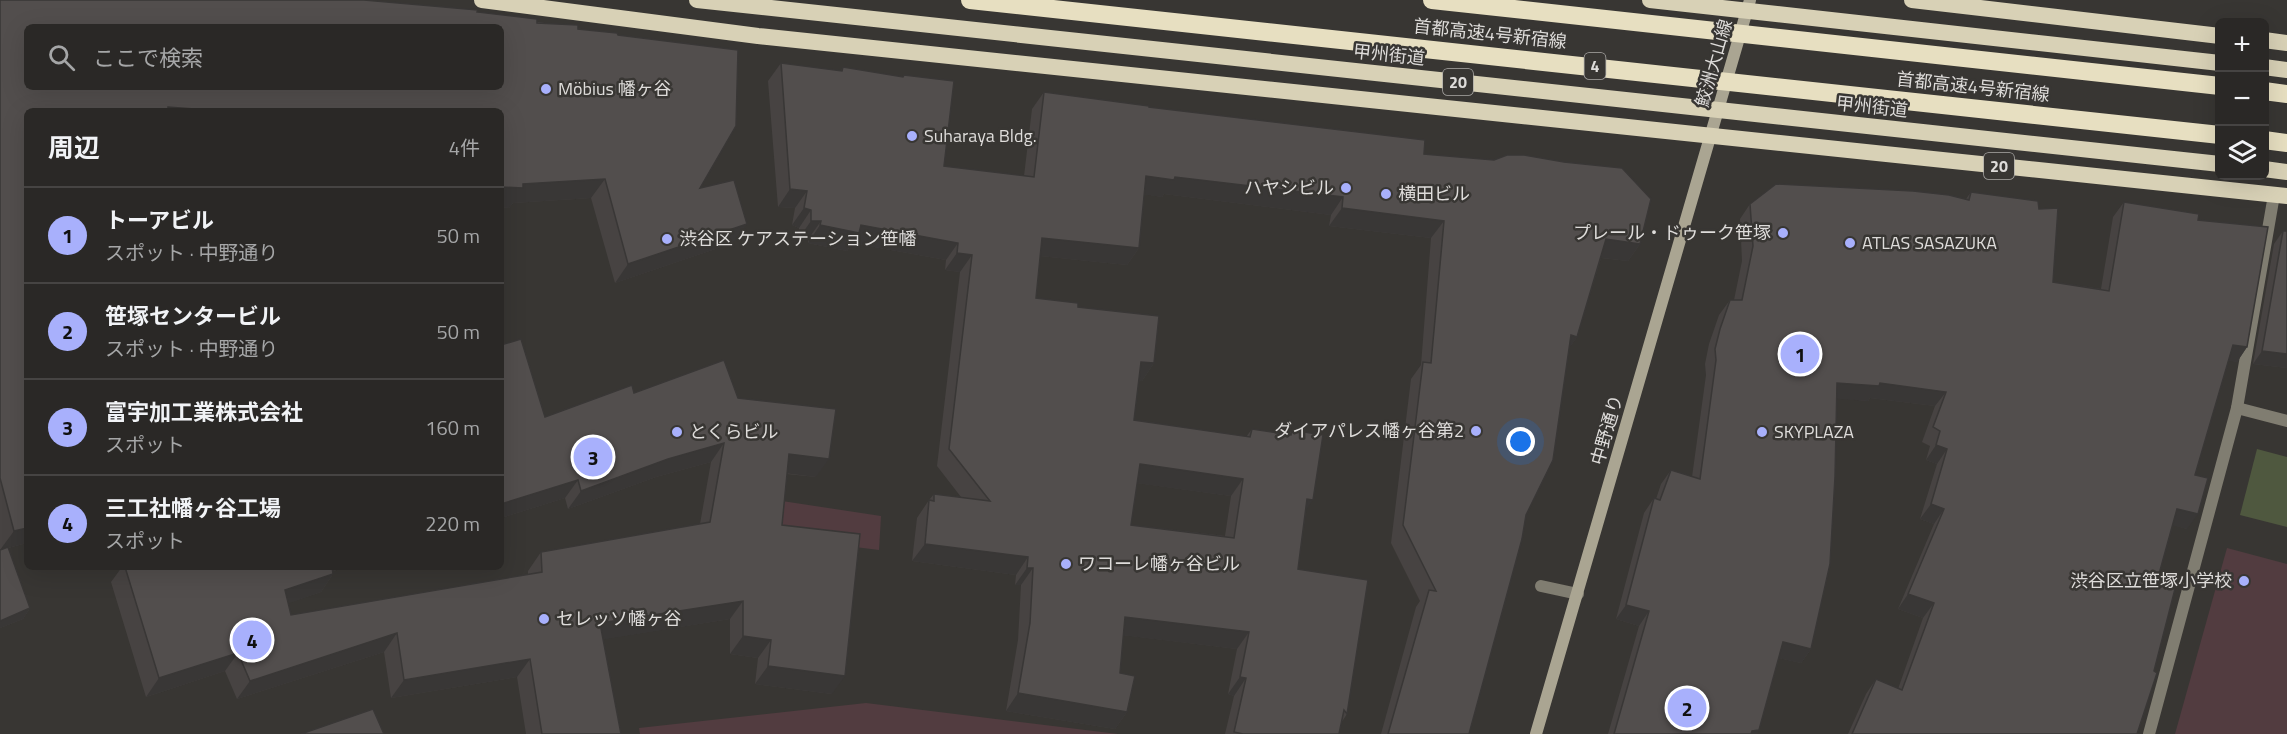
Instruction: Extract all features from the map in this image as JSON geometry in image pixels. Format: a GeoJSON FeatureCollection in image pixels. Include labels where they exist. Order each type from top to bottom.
{"type":"FeatureCollection","features":[{"type":"Feature","properties":{"kind":"highway","name":"20"},"geometry":{"type":"LineString","coordinates":[[482,0],[758,36],[2280,196]]}},
{"type":"Feature","properties":{"kind":"highway","name":"甲州街道"},"geometry":{"type":"LineString","coordinates":[[697,0],[2215,164]]}},
{"type":"Feature","properties":{"kind":"highway","name":"首都高速4号新宿線"},"geometry":{"type":"LineString","coordinates":[[970,0],[2215,134]]}},
{"type":"Feature","properties":{"kind":"highway","name":"首都高速4号新宿線"},"geometry":{"type":"LineString","coordinates":[[1432,0],[2215,85]]}},
{"type":"Feature","properties":{"kind":"highway"},"geometry":{"type":"LineString","coordinates":[[1650,0],[2215,62]]}},
{"type":"Feature","properties":{"kind":"highway"},"geometry":{"type":"LineString","coordinates":[[1912,0],[2215,35]]}},
{"type":"Feature","properties":{"kind":"highway"},"geometry":{"type":"LineString","coordinates":[[2269,41],[2287,43]]}},
{"type":"Feature","properties":{"kind":"highway"},"geometry":{"type":"LineString","coordinates":[[2269,68],[2287,70]]}},
{"type":"Feature","properties":{"kind":"highway"},"geometry":{"type":"LineString","coordinates":[[2269,92],[2287,94]]}},
{"type":"Feature","properties":{"kind":"highway"},"geometry":{"type":"LineString","coordinates":[[2269,141],[2287,143]]}},
{"type":"Feature","properties":{"kind":"highway"},"geometry":{"type":"LineString","coordinates":[[2269,170],[2287,172]]}},
{"type":"Feature","properties":{"kind":"main road","name":"鮫洲大山線"},"geometry":{"type":"LineString","coordinates":[[1712,136],[1750,0]]}},
{"type":"Feature","properties":{"kind":"main road","name":"中野通り"},"geometry":{"type":"LineString","coordinates":[[1536,734],[1712,136]]}},
{"type":"Feature","properties":{"kind":"street"},"geometry":{"type":"LineString","coordinates":[[2150,734],[2237,408],[2280,196]]}},
{"type":"Feature","properties":{"kind":"street"},"geometry":{"type":"LineString","coordinates":[[2237,408],[2287,421]]}},
{"type":"Feature","properties":{"kind":"street"},"geometry":{"type":"LineString","coordinates":[[1541,586],[1578,594]]}},
{"type":"Feature","properties":{"kind":"shaded area"},"geometry":{"type":"Polygon","coordinates":[[[2257,449],[2287,457],[2287,527],[2240,515],[2257,449]]]}},
{"type":"Feature","properties":{"kind":"shaded area"},"geometry":{"type":"Polygon","coordinates":[[[782,501],[881,516],[879,550],[776,537],[782,501]]]}},
{"type":"Feature","properties":{"kind":"shaded area"},"geometry":{"type":"Polygon","coordinates":[[[2227,548],[2287,564],[2287,734],[2175,734],[2227,548]]]}},
{"type":"Feature","properties":{"kind":"shaded area"},"geometry":{"type":"Polygon","coordinates":[[[866,703],[1118,734],[640,734],[639,728],[866,703]]]}},
{"type":"Feature","properties":{"kind":"building"},"geometry":{"type":"Polygon","coordinates":[[[0,0],[364,0],[478,10],[477,12],[537,19],[537,23],[578,25],[578,29],[738,50],[736,126],[700,188],[734,180],[747,224],[628,264],[605,179],[523,184],[523,188],[504,187],[504,108],[24,108],[24,529],[14,531],[0,478],[0,0]]]}},
{"type":"Feature","properties":{"kind":"building"},"geometry":{"type":"Polygon","coordinates":[[[781,63],[842,71],[843,67],[903,77],[904,75],[954,81],[944,166],[1034,177],[1044,92],[1425,140],[1424,154],[1494,160],[1507,155],[1524,155],[1622,168],[1651,199],[1640,244],[1606,239],[1577,337],[1571,335],[1553,460],[1526,515],[1522,539],[1469,734],[1388,734],[1429,590],[1436,591],[1403,525],[1423,362],[1431,363],[1444,221],[1342,208],[1343,197],[1175,177],[1174,180],[1146,176],[1139,248],[1042,238],[1036,298],[1078,303],[1078,307],[1159,316],[1154,363],[1141,362],[1134,420],[1250,437],[1252,429],[1291,435],[1292,430],[1323,435],[1313,500],[1307,499],[1298,569],[1368,580],[1347,714],[1344,710],[1339,734],[1243,734],[1234,732],[1246,678],[1240,677],[1249,632],[1125,617],[1120,673],[1135,676],[1127,712],[1018,693],[1030,623],[1033,568],[1027,568],[1028,557],[925,544],[929,500],[934,501],[934,494],[990,501],[949,449],[972,255],[957,253],[958,243],[861,225],[859,233],[820,225],[821,221],[811,221],[811,210],[804,208],[807,191],[790,189],[781,63]],[[1140,464],[1131,525],[1234,538],[1243,479],[1140,464]]]}},
{"type":"Feature","properties":{"kind":"building"},"geometry":{"type":"Polygon","coordinates":[[[1776,184],[1913,191],[1969,200],[1971,192],[2038,201],[2039,209],[2058,208],[2053,282],[2109,291],[2124,202],[2199,214],[2198,220],[2268,227],[2247,347],[2233,345],[2195,475],[2208,478],[2198,514],[2177,509],[2156,585],[2175,589],[2154,671],[2157,673],[2137,734],[1852,734],[1876,679],[1902,690],[1934,603],[1908,594],[1944,509],[1931,504],[1947,449],[1936,445],[1940,431],[1933,427],[1946,392],[1880,383],[1879,386],[1837,383],[1830,564],[1811,649],[1783,642],[1759,730],[1752,731],[1751,734],[1614,734],[1649,611],[1626,605],[1654,498],[1660,500],[1671,470],[1700,479],[1716,360],[1715,349],[1730,300],[1742,300],[1753,246],[1750,204],[1776,184]]]}},
{"type":"Feature","properties":{"kind":"building"},"geometry":{"type":"Polygon","coordinates":[[[2283,231],[2287,231],[2287,354],[2262,351],[2283,231]]]}},
{"type":"Feature","properties":{"kind":"building"},"geometry":{"type":"Polygon","coordinates":[[[521,339],[545,417],[632,385],[634,393],[724,360],[738,398],[836,409],[829,459],[789,454],[782,525],[860,534],[845,676],[768,666],[771,640],[743,636],[743,601],[600,623],[621,734],[542,734],[530,659],[404,680],[397,633],[250,681],[238,653],[159,678],[126,570],[332,570],[333,574],[285,590],[291,615],[542,572],[541,552],[710,522],[724,443],[668,459],[581,491],[578,480],[504,503],[504,344],[521,339]]]}},
{"type":"Feature","properties":{"kind":"building"},"geometry":{"type":"Polygon","coordinates":[[[8,547],[30,608],[0,621],[0,550],[8,547]]]}},
{"type":"Feature","properties":{"kind":"building"},"geometry":{"type":"Polygon","coordinates":[[[373,709],[384,734],[301,734],[373,709]]]}},
{"type":"Feature","properties":{"kind":"place","name":"Möbius 幡ヶ谷"},"geometry":{"type":"Point","coordinates":[546,89]}},
{"type":"Feature","properties":{"kind":"place","name":"Suharaya Bldg."},"geometry":{"type":"Point","coordinates":[912,136]}},
{"type":"Feature","properties":{"kind":"place","name":"ハヤシビル"},"geometry":{"type":"Point","coordinates":[1346,188]}},
{"type":"Feature","properties":{"kind":"place","name":"横田ビル"},"geometry":{"type":"Point","coordinates":[1386,194]}},
{"type":"Feature","properties":{"kind":"place","name":"プレール・ドゥーク笹塚"},"geometry":{"type":"Point","coordinates":[1783,233]}},
{"type":"Feature","properties":{"kind":"place","name":"渋谷区 ケアステーション笹幡"},"geometry":{"type":"Point","coordinates":[667,239]}},
{"type":"Feature","properties":{"kind":"place","name":"ATLAS SASAZUKA"},"geometry":{"type":"Point","coordinates":[1850,243]}},
{"type":"Feature","properties":{"kind":"place","name":"トーアビル"},"geometry":{"type":"Point","coordinates":[1800,354]}},
{"type":"Feature","properties":{"kind":"place","name":"ダイアパレス幡ヶ谷第2"},"geometry":{"type":"Point","coordinates":[1476,431]}},
{"type":"Feature","properties":{"kind":"place","name":"とくらビル"},"geometry":{"type":"Point","coordinates":[677,432]}},
{"type":"Feature","properties":{"kind":"place","name":"SKYPLAZA"},"geometry":{"type":"Point","coordinates":[1762,432]}},
{"type":"Feature","properties":{"kind":"place","name":"富宇加工業株式会社"},"geometry":{"type":"Point","coordinates":[593,457]}},
{"type":"Feature","properties":{"kind":"place","name":"ワコーレ幡ヶ谷ビル"},"geometry":{"type":"Point","coordinates":[1066,564]}},
{"type":"Feature","properties":{"kind":"place","name":"渋谷区立笹塚小学校"},"geometry":{"type":"Point","coordinates":[2244,581]}},
{"type":"Feature","properties":{"kind":"place","name":"セレッソ幡ヶ谷"},"geometry":{"type":"Point","coordinates":[544,619]}},
{"type":"Feature","properties":{"kind":"place","name":"三工社幡ヶ谷工場"},"geometry":{"type":"Point","coordinates":[252,640]}},
{"type":"Feature","properties":{"kind":"place","name":"笹塚センタービル"},"geometry":{"type":"Point","coordinates":[1687,708]}}]}
